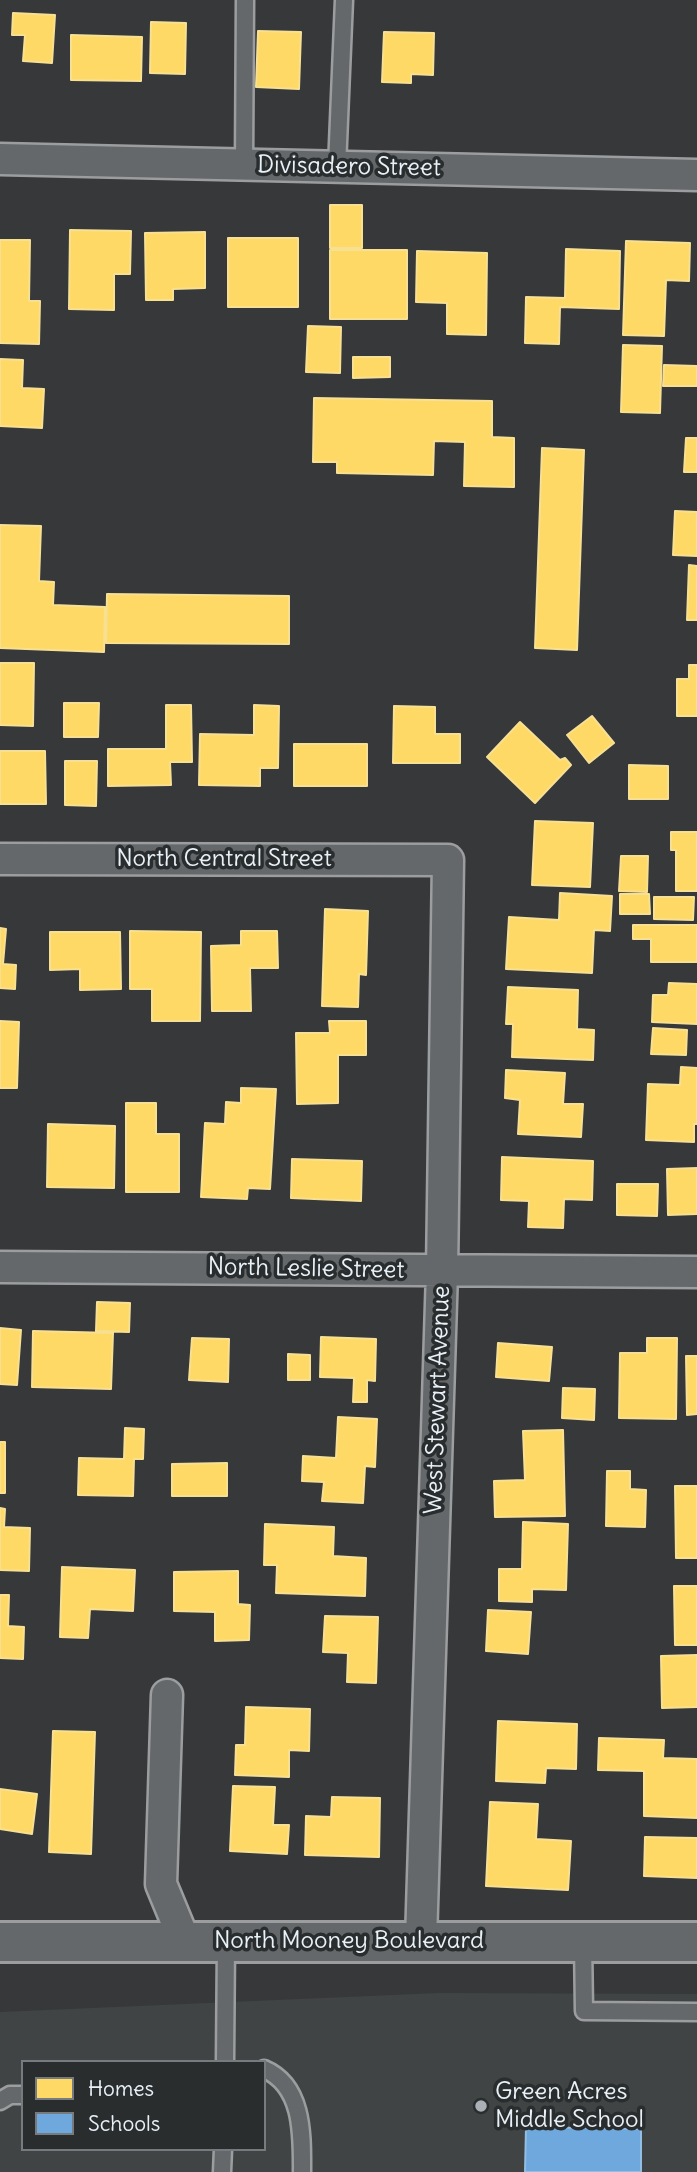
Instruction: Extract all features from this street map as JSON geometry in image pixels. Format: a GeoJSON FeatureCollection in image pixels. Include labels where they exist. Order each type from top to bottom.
{"type":"FeatureCollection","features":[{"type":"Feature","properties":{"kind":"street","name":"Divisadero Street"},"geometry":{"type":"LineString","coordinates":[[0,159],[697,175]]}},
{"type":"Feature","properties":{"kind":"street","name":"North Central Street"},"geometry":{"type":"LineString","coordinates":[[0,859],[448,860]]}},
{"type":"Feature","properties":{"kind":"street","name":"West Stewart Avenue"},"geometry":{"type":"LineString","coordinates":[[421,1940],[442,1271],[448,860]]}},
{"type":"Feature","properties":{"kind":"street","name":"North Leslie Street"},"geometry":{"type":"LineString","coordinates":[[0,1267],[697,1272]]}},
{"type":"Feature","properties":{"kind":"street"},"geometry":{"type":"LineString","coordinates":[[167,1695],[161,1884],[185,1942]]}},
{"type":"Feature","properties":{"kind":"street","name":"North Mooney Boulevard"},"geometry":{"type":"LineString","coordinates":[[0,1942],[697,1942]]}},
{"type":"Feature","properties":{"kind":"lane"},"geometry":{"type":"LineString","coordinates":[[244,164],[245,0]]}},
{"type":"Feature","properties":{"kind":"lane"},"geometry":{"type":"LineString","coordinates":[[337,167],[344,0]]}},
{"type":"Feature","properties":{"kind":"lane"},"geometry":{"type":"LineString","coordinates":[[583,1941],[584,2011],[697,2012]]}},
{"type":"Feature","properties":{"kind":"lane"},"geometry":{"type":"LineString","coordinates":[[226,1942],[228,2060]]}},
{"type":"Feature","properties":{"kind":"lane"},"geometry":{"type":"LineString","coordinates":[[266,2071],[292,2094],[302,2126],[302,2172]]}},
{"type":"Feature","properties":{"kind":"lane"},"geometry":{"type":"LineString","coordinates":[[0,2101],[10,2095],[21,2095]]}},
{"type":"Feature","properties":{"kind":"lane"},"geometry":{"type":"LineString","coordinates":[[222,2172],[223,2151]]}},
{"type":"Feature","properties":{"kind":"shaded area","name":"Green Acres Middle School"},"geometry":{"type":"Polygon","coordinates":[[[438,1993],[697,1994],[697,2172],[0,2172],[0,2012],[438,1993]]]}},
{"type":"Feature","properties":{"kind":"building: Homes"},"geometry":{"type":"Polygon","coordinates":[[[13,13],[55,15],[52,63],[23,61],[25,35],[12,35],[13,13]]]}},
{"type":"Feature","properties":{"kind":"building: Homes"},"geometry":{"type":"Polygon","coordinates":[[[151,22],[186,23],[185,74],[150,73],[151,22]]]}},
{"type":"Feature","properties":{"kind":"building: Homes"},"geometry":{"type":"Polygon","coordinates":[[[258,31],[301,32],[299,89],[256,87],[258,31]]]}},
{"type":"Feature","properties":{"kind":"building: Homes"},"geometry":{"type":"Polygon","coordinates":[[[384,32],[434,33],[433,75],[411,74],[411,83],[382,82],[384,32]]]}},
{"type":"Feature","properties":{"kind":"building: Homes"},"geometry":{"type":"Polygon","coordinates":[[[71,35],[142,37],[141,81],[71,80],[71,35]]]}},
{"type":"Feature","properties":{"kind":"building: Homes"},"geometry":{"type":"Polygon","coordinates":[[[330,205],[362,205],[362,248],[330,248],[330,205]]]}},
{"type":"Feature","properties":{"kind":"building: Homes"},"geometry":{"type":"Polygon","coordinates":[[[70,230],[131,231],[130,274],[114,274],[114,310],[69,309],[70,230]]]}},
{"type":"Feature","properties":{"kind":"building: Homes"},"geometry":{"type":"Polygon","coordinates":[[[205,232],[205,288],[173,289],[173,300],[146,300],[145,233],[205,232]]]}},
{"type":"Feature","properties":{"kind":"building: Homes"},"geometry":{"type":"Polygon","coordinates":[[[228,238],[298,238],[298,307],[228,307],[228,238]]]}},
{"type":"Feature","properties":{"kind":"building: Homes"},"geometry":{"type":"Polygon","coordinates":[[[0,240],[30,240],[29,301],[40,301],[39,344],[0,343],[0,240]]]}},
{"type":"Feature","properties":{"kind":"building: Homes"},"geometry":{"type":"Polygon","coordinates":[[[626,241],[690,243],[689,281],[666,280],[664,336],[623,335],[626,241]]]}},
{"type":"Feature","properties":{"kind":"building: Homes"},"geometry":{"type":"Polygon","coordinates":[[[566,249],[620,251],[619,309],[560,307],[559,344],[525,343],[526,297],[565,298],[566,249]]]}},
{"type":"Feature","properties":{"kind":"building: Homes"},"geometry":{"type":"Polygon","coordinates":[[[330,250],[407,250],[407,319],[330,319],[330,250]]]}},
{"type":"Feature","properties":{"kind":"building: Homes"},"geometry":{"type":"Polygon","coordinates":[[[417,251],[487,253],[486,335],[447,334],[447,303],[416,302],[417,251]]]}},
{"type":"Feature","properties":{"kind":"building: Homes"},"geometry":{"type":"Polygon","coordinates":[[[308,326],[341,327],[340,373],[306,372],[308,326]]]}},
{"type":"Feature","properties":{"kind":"building: Homes"},"geometry":{"type":"Polygon","coordinates":[[[623,345],[662,346],[660,413],[621,412],[623,345]]]}},
{"type":"Feature","properties":{"kind":"building: Homes"},"geometry":{"type":"Polygon","coordinates":[[[353,357],[390,357],[390,377],[353,378],[353,357]]]}},
{"type":"Feature","properties":{"kind":"building: Homes"},"geometry":{"type":"Polygon","coordinates":[[[0,359],[23,360],[22,388],[44,389],[42,428],[0,426],[0,359]]]}},
{"type":"Feature","properties":{"kind":"building: Homes"},"geometry":{"type":"Polygon","coordinates":[[[664,365],[697,366],[697,386],[663,386],[664,365]]]}},
{"type":"Feature","properties":{"kind":"building: Homes"},"geometry":{"type":"Polygon","coordinates":[[[314,398],[492,401],[492,437],[514,438],[514,487],[464,486],[465,442],[434,441],[433,475],[337,473],[337,462],[313,462],[314,398]]]}},
{"type":"Feature","properties":{"kind":"building: Homes"},"geometry":{"type":"Polygon","coordinates":[[[686,438],[697,438],[697,472],[684,472],[686,438]]]}},
{"type":"Feature","properties":{"kind":"building: Homes"},"geometry":{"type":"Polygon","coordinates":[[[542,448],[584,450],[577,650],[535,648],[542,448]]]}},
{"type":"Feature","properties":{"kind":"building: Homes"},"geometry":{"type":"Polygon","coordinates":[[[675,511],[697,512],[697,556],[673,555],[675,511]]]}},
{"type":"Feature","properties":{"kind":"building: Homes"},"geometry":{"type":"Polygon","coordinates":[[[0,525],[41,526],[39,581],[54,582],[53,605],[105,607],[104,652],[0,648],[0,525]]]}},
{"type":"Feature","properties":{"kind":"building: Homes"},"geometry":{"type":"Polygon","coordinates":[[[689,565],[697,566],[697,620],[687,620],[689,565]]]}},
{"type":"Feature","properties":{"kind":"building: Homes"},"geometry":{"type":"Polygon","coordinates":[[[107,594],[289,596],[289,644],[106,643],[107,594]]]}},
{"type":"Feature","properties":{"kind":"building: Homes"},"geometry":{"type":"Polygon","coordinates":[[[0,663],[34,663],[33,726],[0,725],[0,663]]]}},
{"type":"Feature","properties":{"kind":"building: Homes"},"geometry":{"type":"Polygon","coordinates":[[[689,665],[697,665],[697,716],[677,716],[677,679],[689,679],[689,665]]]}},
{"type":"Feature","properties":{"kind":"building: Homes"},"geometry":{"type":"Polygon","coordinates":[[[64,703],[99,703],[98,737],[64,737],[64,703]]]}},
{"type":"Feature","properties":{"kind":"building: Homes"},"geometry":{"type":"Polygon","coordinates":[[[166,705],[191,705],[192,762],[170,762],[171,785],[108,786],[108,749],[166,749],[166,705]]]}},
{"type":"Feature","properties":{"kind":"building: Homes"},"geometry":{"type":"Polygon","coordinates":[[[254,705],[279,706],[278,768],[260,768],[260,786],[199,785],[200,734],[254,735],[254,705]]]}},
{"type":"Feature","properties":{"kind":"building: Homes"},"geometry":{"type":"Polygon","coordinates":[[[394,706],[435,707],[435,734],[460,734],[460,763],[393,763],[394,706]]]}},
{"type":"Feature","properties":{"kind":"building: Homes"},"geometry":{"type":"Polygon","coordinates":[[[592,716],[614,743],[589,763],[567,735],[592,716]]]}},
{"type":"Feature","properties":{"kind":"building: Homes"},"geometry":{"type":"Polygon","coordinates":[[[520,722],[560,760],[565,758],[571,765],[535,803],[487,757],[520,722]]]}},
{"type":"Feature","properties":{"kind":"building: Homes"},"geometry":{"type":"Polygon","coordinates":[[[294,744],[367,744],[367,786],[294,786],[294,744]]]}},
{"type":"Feature","properties":{"kind":"building: Homes"},"geometry":{"type":"Polygon","coordinates":[[[0,751],[45,751],[46,804],[0,804],[0,751]]]}},
{"type":"Feature","properties":{"kind":"building: Homes"},"geometry":{"type":"Polygon","coordinates":[[[65,761],[97,761],[96,806],[65,805],[65,761]]]}},
{"type":"Feature","properties":{"kind":"building: Homes"},"geometry":{"type":"Polygon","coordinates":[[[629,765],[668,766],[668,799],[629,799],[629,765]]]}},
{"type":"Feature","properties":{"kind":"building: Homes"},"geometry":{"type":"Polygon","coordinates":[[[535,821],[593,823],[590,887],[532,885],[535,821]]]}},
{"type":"Feature","properties":{"kind":"building: Homes"},"geometry":{"type":"Polygon","coordinates":[[[671,832],[697,832],[697,891],[676,891],[676,850],[671,850],[671,832]]]}},
{"type":"Feature","properties":{"kind":"building: Homes"},"geometry":{"type":"Polygon","coordinates":[[[621,856],[648,856],[647,892],[619,891],[621,856]]]}},
{"type":"Feature","properties":{"kind":"building: Homes"},"geometry":{"type":"Polygon","coordinates":[[[560,893],[612,896],[610,931],[594,930],[592,973],[506,969],[509,917],[559,920],[560,893]]]}},
{"type":"Feature","properties":{"kind":"building: Homes"},"geometry":{"type":"Polygon","coordinates":[[[620,894],[649,894],[650,914],[620,914],[620,894]]]}},
{"type":"Feature","properties":{"kind":"building: Homes"},"geometry":{"type":"Polygon","coordinates":[[[654,897],[694,897],[693,920],[654,919],[654,897]]]}},
{"type":"Feature","properties":{"kind":"building: Homes"},"geometry":{"type":"Polygon","coordinates":[[[325,909],[368,911],[366,975],[359,974],[358,1007],[322,1006],[325,909]]]}},
{"type":"Feature","properties":{"kind":"building: Homes"},"geometry":{"type":"Polygon","coordinates":[[[633,925],[697,925],[697,962],[651,962],[651,939],[633,939],[633,925]]]}},
{"type":"Feature","properties":{"kind":"building: Homes"},"geometry":{"type":"Polygon","coordinates":[[[0,928],[6,929],[3,964],[16,965],[15,989],[0,988],[0,928]]]}},
{"type":"Feature","properties":{"kind":"building: Homes"},"geometry":{"type":"Polygon","coordinates":[[[130,931],[201,932],[200,1021],[152,1021],[152,989],[130,989],[130,931]]]}},
{"type":"Feature","properties":{"kind":"building: Homes"},"geometry":{"type":"Polygon","coordinates":[[[241,931],[277,931],[278,968],[250,968],[251,1011],[212,1011],[211,946],[241,945],[241,931]]]}},
{"type":"Feature","properties":{"kind":"building: Homes"},"geometry":{"type":"Polygon","coordinates":[[[50,932],[120,932],[121,989],[80,990],[80,969],[50,970],[50,932]]]}},
{"type":"Feature","properties":{"kind":"building: Homes"},"geometry":{"type":"Polygon","coordinates":[[[669,983],[697,984],[697,1024],[652,1022],[653,995],[668,995],[669,983]]]}},
{"type":"Feature","properties":{"kind":"building: Homes"},"geometry":{"type":"Polygon","coordinates":[[[508,987],[578,990],[577,1029],[594,1030],[593,1060],[512,1057],[513,1024],[506,1024],[508,987]]]}},
{"type":"Feature","properties":{"kind":"building: Homes"},"geometry":{"type":"Polygon","coordinates":[[[0,1021],[19,1022],[17,1088],[0,1088],[0,1021]]]}},
{"type":"Feature","properties":{"kind":"building: Homes"},"geometry":{"type":"Polygon","coordinates":[[[329,1021],[366,1021],[366,1055],[338,1055],[338,1103],[297,1104],[296,1033],[330,1033],[329,1021]]]}},
{"type":"Feature","properties":{"kind":"building: Homes"},"geometry":{"type":"Polygon","coordinates":[[[653,1028],[687,1030],[686,1055],[651,1054],[653,1028]]]}},
{"type":"Feature","properties":{"kind":"building: Homes"},"geometry":{"type":"Polygon","coordinates":[[[681,1067],[697,1068],[697,1124],[694,1124],[694,1142],[646,1140],[648,1084],[680,1085],[681,1067]]]}},
{"type":"Feature","properties":{"kind":"building: Homes"},"geometry":{"type":"Polygon","coordinates":[[[506,1070],[565,1073],[563,1104],[583,1104],[581,1137],[518,1134],[520,1100],[505,1098],[506,1070]]]}},
{"type":"Feature","properties":{"kind":"building: Homes"},"geometry":{"type":"Polygon","coordinates":[[[241,1088],[276,1089],[270,1189],[248,1188],[247,1199],[201,1197],[205,1123],[225,1124],[226,1102],[241,1103],[241,1088]]]}},
{"type":"Feature","properties":{"kind":"building: Homes"},"geometry":{"type":"Polygon","coordinates":[[[126,1103],[156,1103],[156,1134],[179,1134],[179,1192],[126,1192],[126,1103]]]}},
{"type":"Feature","properties":{"kind":"building: Homes"},"geometry":{"type":"Polygon","coordinates":[[[48,1124],[115,1126],[114,1188],[47,1187],[48,1124]]]}},
{"type":"Feature","properties":{"kind":"building: Homes"},"geometry":{"type":"Polygon","coordinates":[[[502,1157],[593,1161],[592,1200],[564,1199],[563,1228],[528,1227],[529,1201],[501,1200],[502,1157]]]}},
{"type":"Feature","properties":{"kind":"building: Homes"},"geometry":{"type":"Polygon","coordinates":[[[292,1159],[362,1161],[361,1201],[291,1198],[292,1159]]]}},
{"type":"Feature","properties":{"kind":"building: Homes"},"geometry":{"type":"Polygon","coordinates":[[[697,1168],[697,1214],[668,1215],[667,1169],[697,1168]]]}},
{"type":"Feature","properties":{"kind":"building: Homes"},"geometry":{"type":"Polygon","coordinates":[[[617,1184],[658,1184],[657,1216],[617,1215],[617,1184]]]}},
{"type":"Feature","properties":{"kind":"building: Homes"},"geometry":{"type":"Polygon","coordinates":[[[97,1302],[130,1303],[129,1332],[96,1331],[97,1302]]]}},
{"type":"Feature","properties":{"kind":"building: Homes"},"geometry":{"type":"Polygon","coordinates":[[[0,1328],[21,1330],[17,1385],[0,1384],[0,1328]]]}},
{"type":"Feature","properties":{"kind":"building: Homes"},"geometry":{"type":"Polygon","coordinates":[[[33,1331],[113,1333],[111,1389],[32,1387],[33,1331]]]}},
{"type":"Feature","properties":{"kind":"building: Homes"},"geometry":{"type":"Polygon","coordinates":[[[321,1337],[376,1339],[375,1381],[367,1380],[367,1402],[353,1402],[354,1378],[320,1377],[321,1337]]]}},
{"type":"Feature","properties":{"kind":"building: Homes"},"geometry":{"type":"Polygon","coordinates":[[[192,1338],[229,1339],[228,1382],[189,1380],[192,1338]]]}},
{"type":"Feature","properties":{"kind":"building: Homes"},"geometry":{"type":"Polygon","coordinates":[[[647,1338],[677,1338],[676,1419],[619,1418],[620,1353],[647,1353],[647,1338]]]}},
{"type":"Feature","properties":{"kind":"building: Homes"},"geometry":{"type":"Polygon","coordinates":[[[498,1343],[552,1347],[549,1381],[496,1377],[498,1343]]]}},
{"type":"Feature","properties":{"kind":"building: Homes"},"geometry":{"type":"Polygon","coordinates":[[[288,1354],[310,1355],[310,1380],[288,1380],[288,1354]]]}},
{"type":"Feature","properties":{"kind":"building: Homes"},"geometry":{"type":"Polygon","coordinates":[[[686,1356],[697,1356],[697,1414],[687,1415],[686,1356]]]}},
{"type":"Feature","properties":{"kind":"building: Homes"},"geometry":{"type":"Polygon","coordinates":[[[563,1388],[595,1389],[594,1420],[562,1418],[563,1388]]]}},
{"type":"Feature","properties":{"kind":"building: Homes"},"geometry":{"type":"Polygon","coordinates":[[[338,1417],[377,1419],[375,1467],[365,1466],[363,1503],[322,1501],[324,1482],[302,1481],[303,1456],[336,1458],[338,1417]]]}},
{"type":"Feature","properties":{"kind":"building: Homes"},"geometry":{"type":"Polygon","coordinates":[[[125,1428],[144,1429],[143,1459],[134,1459],[133,1496],[78,1495],[79,1458],[124,1459],[125,1428]]]}},
{"type":"Feature","properties":{"kind":"building: Homes"},"geometry":{"type":"Polygon","coordinates":[[[563,1430],[565,1516],[495,1517],[494,1481],[525,1480],[523,1431],[563,1430]]]}},
{"type":"Feature","properties":{"kind":"building: Homes"},"geometry":{"type":"Polygon","coordinates":[[[0,1442],[5,1442],[5,1493],[0,1493],[0,1442]]]}},
{"type":"Feature","properties":{"kind":"building: Homes"},"geometry":{"type":"Polygon","coordinates":[[[227,1463],[227,1496],[172,1496],[172,1464],[227,1463]]]}},
{"type":"Feature","properties":{"kind":"building: Homes"},"geometry":{"type":"Polygon","coordinates":[[[607,1471],[630,1471],[630,1489],[646,1490],[645,1527],[606,1526],[607,1471]]]}},
{"type":"Feature","properties":{"kind":"building: Homes"},"geometry":{"type":"Polygon","coordinates":[[[675,1486],[697,1486],[697,1558],[676,1558],[675,1486]]]}},
{"type":"Feature","properties":{"kind":"building: Homes"},"geometry":{"type":"Polygon","coordinates":[[[0,1508],[5,1509],[4,1527],[30,1528],[29,1571],[0,1570],[0,1508]]]}},
{"type":"Feature","properties":{"kind":"building: Homes"},"geometry":{"type":"Polygon","coordinates":[[[523,1522],[568,1524],[566,1590],[532,1589],[532,1602],[499,1601],[499,1569],[522,1569],[523,1522]]]}},
{"type":"Feature","properties":{"kind":"building: Homes"},"geometry":{"type":"Polygon","coordinates":[[[265,1524],[334,1527],[333,1556],[366,1558],[365,1596],[276,1593],[277,1565],[264,1565],[265,1524]]]}},
{"type":"Feature","properties":{"kind":"building: Homes"},"geometry":{"type":"Polygon","coordinates":[[[62,1567],[135,1570],[133,1611],[90,1609],[88,1638],[60,1637],[62,1567]]]}},
{"type":"Feature","properties":{"kind":"building: Homes"},"geometry":{"type":"Polygon","coordinates":[[[238,1571],[238,1604],[250,1605],[249,1640],[215,1641],[215,1612],[174,1611],[174,1572],[238,1571]]]}},
{"type":"Feature","properties":{"kind":"building: Homes"},"geometry":{"type":"Polygon","coordinates":[[[674,1586],[697,1586],[697,1645],[675,1645],[674,1586]]]}},
{"type":"Feature","properties":{"kind":"building: Homes"},"geometry":{"type":"Polygon","coordinates":[[[0,1595],[9,1595],[8,1626],[24,1627],[23,1659],[0,1658],[0,1595]]]}},
{"type":"Feature","properties":{"kind":"building: Homes"},"geometry":{"type":"Polygon","coordinates":[[[488,1610],[531,1612],[528,1654],[486,1651],[488,1610]]]}},
{"type":"Feature","properties":{"kind":"building: Homes"},"geometry":{"type":"Polygon","coordinates":[[[325,1616],[378,1617],[376,1683],[347,1682],[348,1653],[323,1652],[325,1616]]]}},
{"type":"Feature","properties":{"kind":"building: Homes"},"geometry":{"type":"Polygon","coordinates":[[[697,1655],[697,1707],[662,1708],[661,1656],[697,1655]]]}},
{"type":"Feature","properties":{"kind":"building: Homes"},"geometry":{"type":"Polygon","coordinates":[[[246,1707],[310,1709],[309,1751],[289,1750],[289,1777],[235,1775],[236,1745],[245,1745],[246,1707]]]}},
{"type":"Feature","properties":{"kind":"building: Homes"},"geometry":{"type":"Polygon","coordinates":[[[498,1721],[577,1724],[576,1769],[546,1768],[545,1783],[496,1781],[498,1721]]]}},
{"type":"Feature","properties":{"kind":"building: Homes"},"geometry":{"type":"Polygon","coordinates":[[[53,1731],[95,1732],[91,1854],[49,1852],[53,1731]]]}},
{"type":"Feature","properties":{"kind":"building: Homes"},"geometry":{"type":"Polygon","coordinates":[[[599,1738],[664,1740],[663,1758],[697,1759],[697,1818],[644,1816],[644,1771],[598,1770],[599,1738]]]}},
{"type":"Feature","properties":{"kind":"building: Homes"},"geometry":{"type":"Polygon","coordinates":[[[233,1786],[275,1787],[273,1825],[289,1825],[287,1854],[230,1851],[233,1786]]]}},
{"type":"Feature","properties":{"kind":"building: Homes"},"geometry":{"type":"Polygon","coordinates":[[[0,1789],[37,1794],[32,1834],[0,1829],[0,1789]]]}},
{"type":"Feature","properties":{"kind":"building: Homes"},"geometry":{"type":"Polygon","coordinates":[[[332,1797],[380,1798],[379,1857],[305,1855],[306,1816],[331,1817],[332,1797]]]}},
{"type":"Feature","properties":{"kind":"building: Homes"},"geometry":{"type":"Polygon","coordinates":[[[490,1802],[538,1804],[536,1839],[571,1841],[568,1890],[486,1886],[490,1802]]]}},
{"type":"Feature","properties":{"kind":"building: Homes"},"geometry":{"type":"Polygon","coordinates":[[[645,1837],[697,1838],[697,1878],[644,1876],[645,1837]]]}},
{"type":"Feature","properties":{"kind":"building: Schools"},"geometry":{"type":"Polygon","coordinates":[[[526,2127],[641,2129],[641,2172],[525,2172],[526,2127]]]}},
{"type":"Feature","properties":{"kind":"place","name":"Green Acres Middle School"},"geometry":{"type":"Point","coordinates":[481,2106]}}]}
